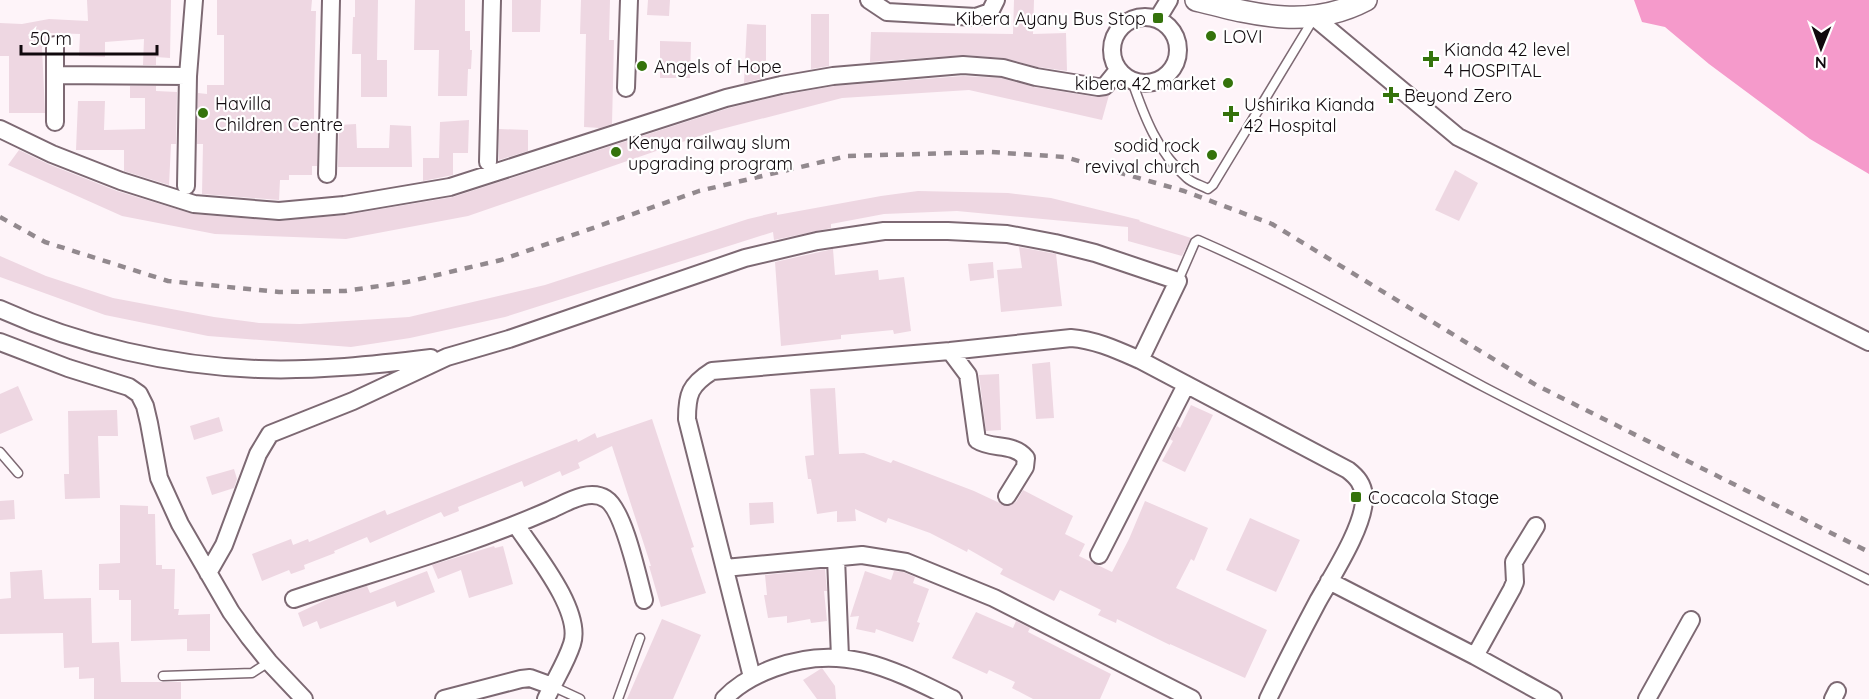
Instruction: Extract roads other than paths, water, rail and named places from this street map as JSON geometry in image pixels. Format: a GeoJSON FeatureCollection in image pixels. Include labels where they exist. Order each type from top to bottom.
{"type":"FeatureCollection","features":[{"type":"Feature","properties":{"kind":"street"},"geometry":{"type":"LineString","coordinates":[[186,186],[188,76],[194,0]]}},
{"type":"Feature","properties":{"kind":"street"},"geometry":{"type":"LineString","coordinates":[[327,174],[332,0]]}},
{"type":"Feature","properties":{"kind":"street"},"geometry":{"type":"LineString","coordinates":[[488,162],[492,0]]}},
{"type":"Feature","properties":{"kind":"street"},"geometry":{"type":"LineString","coordinates":[[626,88],[629,0]]}},
{"type":"Feature","properties":{"kind":"street"},"geometry":{"type":"LineString","coordinates":[[869,0],[887,12],[976,17],[990,12],[996,0]]}},
{"type":"Feature","properties":{"kind":"street"},"geometry":{"type":"LineString","coordinates":[[1158,18],[1169,0]]}},
{"type":"Feature","properties":{"kind":"street"},"geometry":{"type":"LineString","coordinates":[[1196,0],[1286,18],[1339,13],[1366,0]]}},
{"type":"Feature","properties":{"kind":"street"},"geometry":{"type":"LineString","coordinates":[[1140,16],[1158,18],[1172,29],[1179,45],[1176,62],[1166,76],[1150,83],[1132,81],[1118,70],[1111,54],[1113,37],[1124,23],[1140,16]]}},
{"type":"Feature","properties":{"kind":"street"},"geometry":{"type":"LineString","coordinates":[[1314,17],[1458,137],[1869,342]]}},
{"type":"Feature","properties":{"kind":"street"},"geometry":{"type":"LineString","coordinates":[[54,122],[55,45]]}},
{"type":"Feature","properties":{"kind":"street"},"geometry":{"type":"LineString","coordinates":[[0,129],[62,158],[121,181],[194,204],[279,211],[344,205],[450,187],[726,99],[781,85],[833,76],[963,65],[1003,68],[1036,77],[1098,87],[1105,86],[1118,70]]}},
{"type":"Feature","properties":{"kind":"street"},"geometry":{"type":"LineString","coordinates":[[55,75],[188,76]]}},
{"type":"Feature","properties":{"kind":"street"},"geometry":{"type":"LineString","coordinates":[[208,573],[224,545],[258,454],[270,434],[353,400],[447,357],[509,339],[745,258],[817,242],[884,231],[1007,234],[1095,253],[1178,281],[1140,360]]}},
{"type":"Feature","properties":{"kind":"street"},"geometry":{"type":"LineString","coordinates":[[0,309],[64,334],[116,348],[194,363],[257,369],[311,369],[447,357]]}},
{"type":"Feature","properties":{"kind":"street"},"geometry":{"type":"LineString","coordinates":[[752,677],[687,419],[690,390],[701,378],[712,371],[950,351],[1071,338],[1106,345],[1140,360],[1348,470],[1357,477],[1363,487],[1363,510],[1343,558],[1268,699]]}},
{"type":"Feature","properties":{"kind":"street"},"geometry":{"type":"LineString","coordinates":[[0,342],[68,368],[129,387],[139,394],[149,423],[159,477],[180,524],[231,612],[269,662],[304,699]]}},
{"type":"Feature","properties":{"kind":"street"},"geometry":{"type":"LineString","coordinates":[[950,351],[968,375],[977,440],[982,444],[1013,448],[1026,458],[1025,466],[1007,496]]}},
{"type":"Feature","properties":{"kind":"street"},"geometry":{"type":"LineString","coordinates":[[1099,555],[1186,385]]}},
{"type":"Feature","properties":{"kind":"street"},"geometry":{"type":"LineString","coordinates":[[294,599],[516,525],[583,496],[599,495],[607,499],[620,518],[644,600]]}},
{"type":"Feature","properties":{"kind":"street"},"geometry":{"type":"LineString","coordinates":[[444,699],[530,678],[549,692],[572,644],[574,629],[572,618],[554,582],[516,525]]}},
{"type":"Feature","properties":{"kind":"street"},"geometry":{"type":"LineString","coordinates":[[1475,656],[1512,590],[1515,582],[1514,562],[1536,526]]}},
{"type":"Feature","properties":{"kind":"street"},"geometry":{"type":"LineString","coordinates":[[725,567],[862,555],[906,562],[994,598],[1192,699]]}},
{"type":"Feature","properties":{"kind":"street"},"geometry":{"type":"LineString","coordinates":[[836,558],[840,657]]}},
{"type":"Feature","properties":{"kind":"street"},"geometry":{"type":"LineString","coordinates":[[1329,581],[1475,656],[1548,698]]}},
{"type":"Feature","properties":{"kind":"street"},"geometry":{"type":"LineString","coordinates":[[1647,699],[1691,620]]}},
{"type":"Feature","properties":{"kind":"street"},"geometry":{"type":"LineString","coordinates":[[724,699],[732,690],[752,677],[794,660],[840,657],[876,664],[953,699]]}},
{"type":"Feature","properties":{"kind":"lane"},"geometry":{"type":"LineString","coordinates":[[1132,81],[1144,116],[1163,151],[1188,180],[1208,189],[1213,185],[1314,17]]}},
{"type":"Feature","properties":{"kind":"lane"},"geometry":{"type":"LineString","coordinates":[[1178,281],[1196,240],[1209,244],[1322,298],[1495,392],[1869,580]]}},
{"type":"Feature","properties":{"kind":"lane"},"geometry":{"type":"LineString","coordinates":[[0,453],[18,473]]}},
{"type":"Feature","properties":{"kind":"lane"},"geometry":{"type":"LineString","coordinates":[[618,699],[640,638]]}},
{"type":"Feature","properties":{"kind":"lane"},"geometry":{"type":"LineString","coordinates":[[163,676],[252,673],[269,662]]}},
{"type":"Feature","properties":{"kind":"lane"},"geometry":{"type":"LineString","coordinates":[[549,692],[580,699]]}},
{"type":"Feature","properties":{"kind":"railway"},"geometry":{"type":"LineString","coordinates":[[0,217],[45,242],[168,281],[279,292],[345,291],[407,282],[501,260],[699,191],[847,156],[991,152],[1065,157],[1184,191],[1272,224],[1536,385],[1869,552]]}},
{"type":"Feature","properties":{"kind":"place","name":"Kibera Ayany Bus Stop"},"geometry":{"type":"Point","coordinates":[1158,18]}},
{"type":"Feature","properties":{"kind":"place","name":"LOVI"},"geometry":{"type":"Point","coordinates":[1211,36]}},
{"type":"Feature","properties":{"kind":"place","name":"Kianda 42 level 4 HOSPITAL"},"geometry":{"type":"Point","coordinates":[1431,59]}},
{"type":"Feature","properties":{"kind":"place","name":"Angels of Hope"},"geometry":{"type":"Point","coordinates":[642,66]}},
{"type":"Feature","properties":{"kind":"place","name":"kibera 42 market"},"geometry":{"type":"Point","coordinates":[1228,83]}},
{"type":"Feature","properties":{"kind":"place","name":"Beyond Zero"},"geometry":{"type":"Point","coordinates":[1391,95]}},
{"type":"Feature","properties":{"kind":"place","name":"Havilla Children Centre"},"geometry":{"type":"Point","coordinates":[203,113]}},
{"type":"Feature","properties":{"kind":"place","name":"Ushirika Kianda 42 Hospital"},"geometry":{"type":"Point","coordinates":[1231,114]}},
{"type":"Feature","properties":{"kind":"place","name":"Kenya railway slum upgrading program"},"geometry":{"type":"Point","coordinates":[616,152]}},
{"type":"Feature","properties":{"kind":"place","name":"sodid rock revival church"},"geometry":{"type":"Point","coordinates":[1212,155]}},
{"type":"Feature","properties":{"kind":"place","name":"Cocacola Stage"},"geometry":{"type":"Point","coordinates":[1356,497]}}]}
